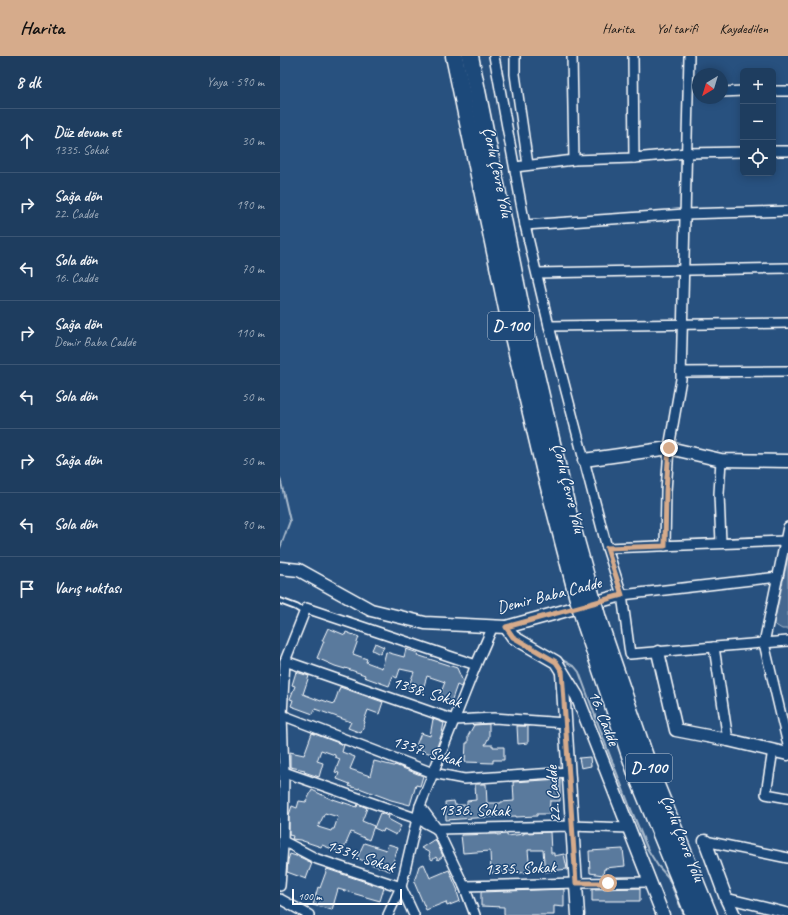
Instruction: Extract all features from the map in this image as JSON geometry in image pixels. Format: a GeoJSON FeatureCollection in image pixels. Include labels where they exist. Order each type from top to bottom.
{"type":"FeatureCollection","features":[{"type":"Feature","properties":{"kind":"highway","name":"Çorlu Çevre Yolu"},"geometry":{"type":"LineString","coordinates":[[454,56],[511,328],[544,468],[583,593],[636,773],[694,915]]}},
{"type":"Feature","properties":{"kind":"highway","name":"Çorlu Çevre Yolu"},"geometry":{"type":"LineString","coordinates":[[470,56],[526,331],[568,512],[583,593]]}},
{"type":"Feature","properties":{"kind":"highway","name":"Çorlu Çevre Yolu"},"geometry":{"type":"LineString","coordinates":[[591,621],[709,915]]}},
{"type":"Feature","properties":{"kind":"street"},"geometry":{"type":"LineString","coordinates":[[494,56],[525,225],[549,326],[607,548],[622,595],[630,654],[788,641]]}},
{"type":"Feature","properties":{"kind":"street"},"geometry":{"type":"LineString","coordinates":[[515,56],[514,74],[528,165]]}},
{"type":"Feature","properties":{"kind":"street"},"geometry":{"type":"LineString","coordinates":[[572,56],[574,160]]}},
{"type":"Feature","properties":{"kind":"street"},"geometry":{"type":"LineString","coordinates":[[633,56],[634,158]]}},
{"type":"Feature","properties":{"kind":"street"},"geometry":{"type":"LineString","coordinates":[[665,546],[666,491],[669,448],[681,379],[689,56]]}},
{"type":"Feature","properties":{"kind":"street"},"geometry":{"type":"LineString","coordinates":[[776,91],[788,90]]}},
{"type":"Feature","properties":{"kind":"street"},"geometry":{"type":"LineString","coordinates":[[728,92],[740,91]]}},
{"type":"Feature","properties":{"kind":"street"},"geometry":{"type":"LineString","coordinates":[[688,94],[692,94]]}},
{"type":"Feature","properties":{"kind":"street"},"geometry":{"type":"LineString","coordinates":[[776,151],[788,151]]}},
{"type":"Feature","properties":{"kind":"street"},"geometry":{"type":"LineString","coordinates":[[515,167],[574,160],[634,158],[687,153],[740,152]]}},
{"type":"Feature","properties":{"kind":"street"},"geometry":{"type":"LineString","coordinates":[[525,225],[685,214],[788,211]]}},
{"type":"Feature","properties":{"kind":"street"},"geometry":{"type":"LineString","coordinates":[[537,273],[788,268]]}},
{"type":"Feature","properties":{"kind":"street"},"geometry":{"type":"LineString","coordinates":[[549,326],[788,323]]}},
{"type":"Feature","properties":{"kind":"street"},"geometry":{"type":"LineString","coordinates":[[681,372],[788,371]]}},
{"type":"Feature","properties":{"kind":"street"},"geometry":{"type":"LineString","coordinates":[[584,460],[669,448],[721,460],[788,461]]}},
{"type":"Feature","properties":{"kind":"street"},"geometry":{"type":"LineString","coordinates":[[721,460],[719,494],[721,544]]}},
{"type":"Feature","properties":{"kind":"street"},"geometry":{"type":"LineString","coordinates":[[788,527],[764,643],[788,745]]}},
{"type":"Feature","properties":{"kind":"street"},"geometry":{"type":"LineString","coordinates":[[607,548],[785,541]]}},
{"type":"Feature","properties":{"kind":"street","name":"Demir Baba Cadde"},"geometry":{"type":"LineString","coordinates":[[280,568],[299,570],[370,610],[425,623],[506,627],[622,595]]}},
{"type":"Feature","properties":{"kind":"street"},"geometry":{"type":"LineString","coordinates":[[622,595],[778,577]]}},
{"type":"Feature","properties":{"kind":"street"},"geometry":{"type":"LineString","coordinates":[[280,886],[283,840],[282,715],[285,661],[306,608],[476,665]]}},
{"type":"Feature","properties":{"kind":"street"},"geometry":{"type":"LineString","coordinates":[[388,915],[401,887],[420,806],[493,626]]}},
{"type":"Feature","properties":{"kind":"street","name":"16. Cadde"},"geometry":{"type":"LineString","coordinates":[[506,627],[513,637],[556,662],[577,696],[663,915]]}},
{"type":"Feature","properties":{"kind":"street"},"geometry":{"type":"LineString","coordinates":[[714,647],[728,740]]}},
{"type":"Feature","properties":{"kind":"street"},"geometry":{"type":"LineString","coordinates":[[658,652],[676,730],[788,754]]}},
{"type":"Feature","properties":{"kind":"street","name":"1338. Sokak"},"geometry":{"type":"LineString","coordinates":[[285,661],[454,720],[494,718],[566,723]]}},
{"type":"Feature","properties":{"kind":"street","name":"22. Cadde"},"geometry":{"type":"LineString","coordinates":[[562,671],[578,915]]}},
{"type":"Feature","properties":{"kind":"street","name":"1337. Sokak"},"geometry":{"type":"LineString","coordinates":[[282,715],[433,773],[464,779],[569,772]]}},
{"type":"Feature","properties":{"kind":"street"},"geometry":{"type":"LineString","coordinates":[[773,750],[766,794],[788,798]]}},
{"type":"Feature","properties":{"kind":"street","name":"1336. Sokak"},"geometry":{"type":"LineString","coordinates":[[282,771],[418,819],[437,829],[572,826],[629,828]]}},
{"type":"Feature","properties":{"kind":"street"},"geometry":{"type":"LineString","coordinates":[[420,806],[437,829],[464,886],[475,915]]}},
{"type":"Feature","properties":{"kind":"street","name":"1334. Sokak"},"geometry":{"type":"LineString","coordinates":[[283,840],[317,859],[401,887],[414,915]]}},
{"type":"Feature","properties":{"kind":"street"},"geometry":{"type":"LineString","coordinates":[[705,841],[788,858]]}},
{"type":"Feature","properties":{"kind":"street"},"geometry":{"type":"LineString","coordinates":[[705,841],[726,898],[734,915]]}},
{"type":"Feature","properties":{"kind":"street","name":"1335. Sokak"},"geometry":{"type":"LineString","coordinates":[[464,886],[650,882]]}},
{"type":"Feature","properties":{"kind":"street"},"geometry":{"type":"LineString","coordinates":[[726,898],[788,913]]}},
{"type":"Feature","properties":{"kind":"street"},"geometry":{"type":"LineString","coordinates":[[280,900],[309,915]]}},
{"type":"Feature","properties":{"kind":"lane"},"geometry":{"type":"LineString","coordinates":[[280,600],[301,610],[306,608]]}},
{"type":"Feature","properties":{"kind":"shaded area"},"geometry":{"type":"Polygon","coordinates":[[[788,557],[788,629],[782,629],[774,624],[788,557]]]}},
{"type":"Feature","properties":{"kind":"building"},"geometry":{"type":"Polygon","coordinates":[[[328,628],[345,635],[346,632],[359,637],[353,654],[367,659],[366,662],[382,668],[386,652],[404,657],[406,649],[418,653],[417,655],[457,668],[463,682],[461,687],[457,685],[451,702],[442,699],[443,696],[440,695],[445,682],[427,676],[422,692],[408,688],[414,672],[400,669],[397,678],[393,676],[389,686],[364,677],[365,675],[335,666],[317,658],[328,628]]]}},
{"type":"Feature","properties":{"kind":"building"},"geometry":{"type":"Polygon","coordinates":[[[375,643],[384,647],[380,654],[372,650],[375,643]]]}},
{"type":"Feature","properties":{"kind":"building"},"geometry":{"type":"Polygon","coordinates":[[[296,672],[309,676],[303,694],[334,704],[340,687],[383,702],[379,714],[368,710],[361,733],[348,728],[351,722],[315,709],[313,714],[291,706],[293,700],[290,699],[295,686],[292,685],[296,672]]]}},
{"type":"Feature","properties":{"kind":"building"},"geometry":{"type":"Polygon","coordinates":[[[433,719],[444,723],[434,755],[415,748],[421,733],[430,736],[433,719]]]}},
{"type":"Feature","properties":{"kind":"building"},"geometry":{"type":"Polygon","coordinates":[[[489,724],[489,737],[485,745],[504,747],[504,760],[493,760],[493,763],[465,762],[466,743],[468,743],[468,736],[474,725],[489,724]]]}},
{"type":"Feature","properties":{"kind":"building"},"geometry":{"type":"Polygon","coordinates":[[[517,726],[528,726],[528,743],[518,744],[517,726]]]}},
{"type":"Feature","properties":{"kind":"building"},"geometry":{"type":"Polygon","coordinates":[[[312,733],[344,745],[342,752],[355,757],[350,769],[370,776],[374,761],[395,765],[423,776],[420,786],[416,785],[410,805],[349,786],[350,784],[337,779],[339,773],[335,772],[340,759],[335,757],[335,755],[321,750],[317,761],[323,763],[319,777],[304,772],[305,770],[290,767],[290,752],[304,755],[312,733]]]}},
{"type":"Feature","properties":{"kind":"building"},"geometry":{"type":"Polygon","coordinates":[[[590,757],[591,766],[581,768],[579,758],[590,757]]]}},
{"type":"Feature","properties":{"kind":"building"},"geometry":{"type":"Polygon","coordinates":[[[560,779],[560,801],[550,801],[549,814],[537,814],[537,816],[446,820],[445,802],[454,801],[455,805],[467,805],[467,801],[476,800],[475,784],[486,784],[487,803],[501,803],[514,801],[513,782],[560,779]]]}},
{"type":"Feature","properties":{"kind":"building"},"geometry":{"type":"Polygon","coordinates":[[[312,790],[333,800],[357,807],[358,804],[367,808],[362,821],[374,826],[369,840],[351,832],[342,853],[322,845],[321,847],[292,839],[293,836],[289,835],[289,815],[292,806],[297,808],[299,801],[306,802],[312,790]],[[325,813],[318,827],[331,831],[334,829],[338,817],[325,813]]]}},
{"type":"Feature","properties":{"kind":"building"},"geometry":{"type":"Polygon","coordinates":[[[380,813],[389,816],[388,819],[401,826],[396,835],[384,829],[383,832],[374,828],[380,813]]]}},
{"type":"Feature","properties":{"kind":"building"},"geometry":{"type":"Polygon","coordinates":[[[550,832],[551,853],[554,853],[554,856],[564,854],[567,869],[545,872],[543,850],[528,850],[530,872],[519,873],[519,871],[491,873],[490,851],[463,853],[461,835],[507,834],[507,836],[524,833],[550,832]]]}},
{"type":"Feature","properties":{"kind":"building"},"geometry":{"type":"Polygon","coordinates":[[[435,839],[443,856],[438,860],[436,857],[432,860],[429,856],[430,853],[421,848],[435,839]]]}},
{"type":"Feature","properties":{"kind":"building"},"geometry":{"type":"Polygon","coordinates":[[[364,843],[386,850],[388,844],[398,847],[390,871],[357,858],[364,843]]]}},
{"type":"Feature","properties":{"kind":"building"},"geometry":{"type":"Polygon","coordinates":[[[623,849],[625,866],[605,868],[606,869],[604,869],[603,875],[590,873],[589,851],[623,849]]]}},
{"type":"Feature","properties":{"kind":"building"},"geometry":{"type":"Polygon","coordinates":[[[290,854],[312,863],[306,879],[287,872],[290,854]]]}},
{"type":"Feature","properties":{"kind":"building"},"geometry":{"type":"Polygon","coordinates":[[[424,864],[430,878],[449,870],[458,891],[460,901],[447,906],[446,902],[426,910],[414,882],[419,866],[424,864]]]}},
{"type":"Feature","properties":{"kind":"building"},"geometry":{"type":"Polygon","coordinates":[[[327,869],[384,888],[380,901],[338,889],[332,910],[313,905],[318,887],[320,888],[327,869]]]}},
{"type":"Feature","properties":{"kind":"building"},"geometry":{"type":"Polygon","coordinates":[[[640,888],[640,901],[592,901],[592,889],[640,888]]]}},
{"type":"Feature","properties":{"kind":"building"},"geometry":{"type":"Polygon","coordinates":[[[564,889],[564,907],[554,906],[554,915],[504,915],[504,907],[481,906],[481,892],[564,889]]]}},
{"type":"Feature","properties":{"kind":"waterway"},"geometry":{"type":"LineString","coordinates":[[280,478],[290,521],[280,548]]}},
{"type":"Feature","properties":{"kind":"waterway"},"geometry":{"type":"LineString","coordinates":[[561,659],[575,667],[579,672],[607,748],[648,850],[658,866],[668,877],[684,915]]}},
{"type":"Feature","properties":{"kind":"route"},"geometry":{"type":"LineString","coordinates":[[608,883],[576,883],[562,671],[556,662],[513,637],[506,627],[622,595],[607,548],[665,546],[666,491],[669,448]]}}]}
